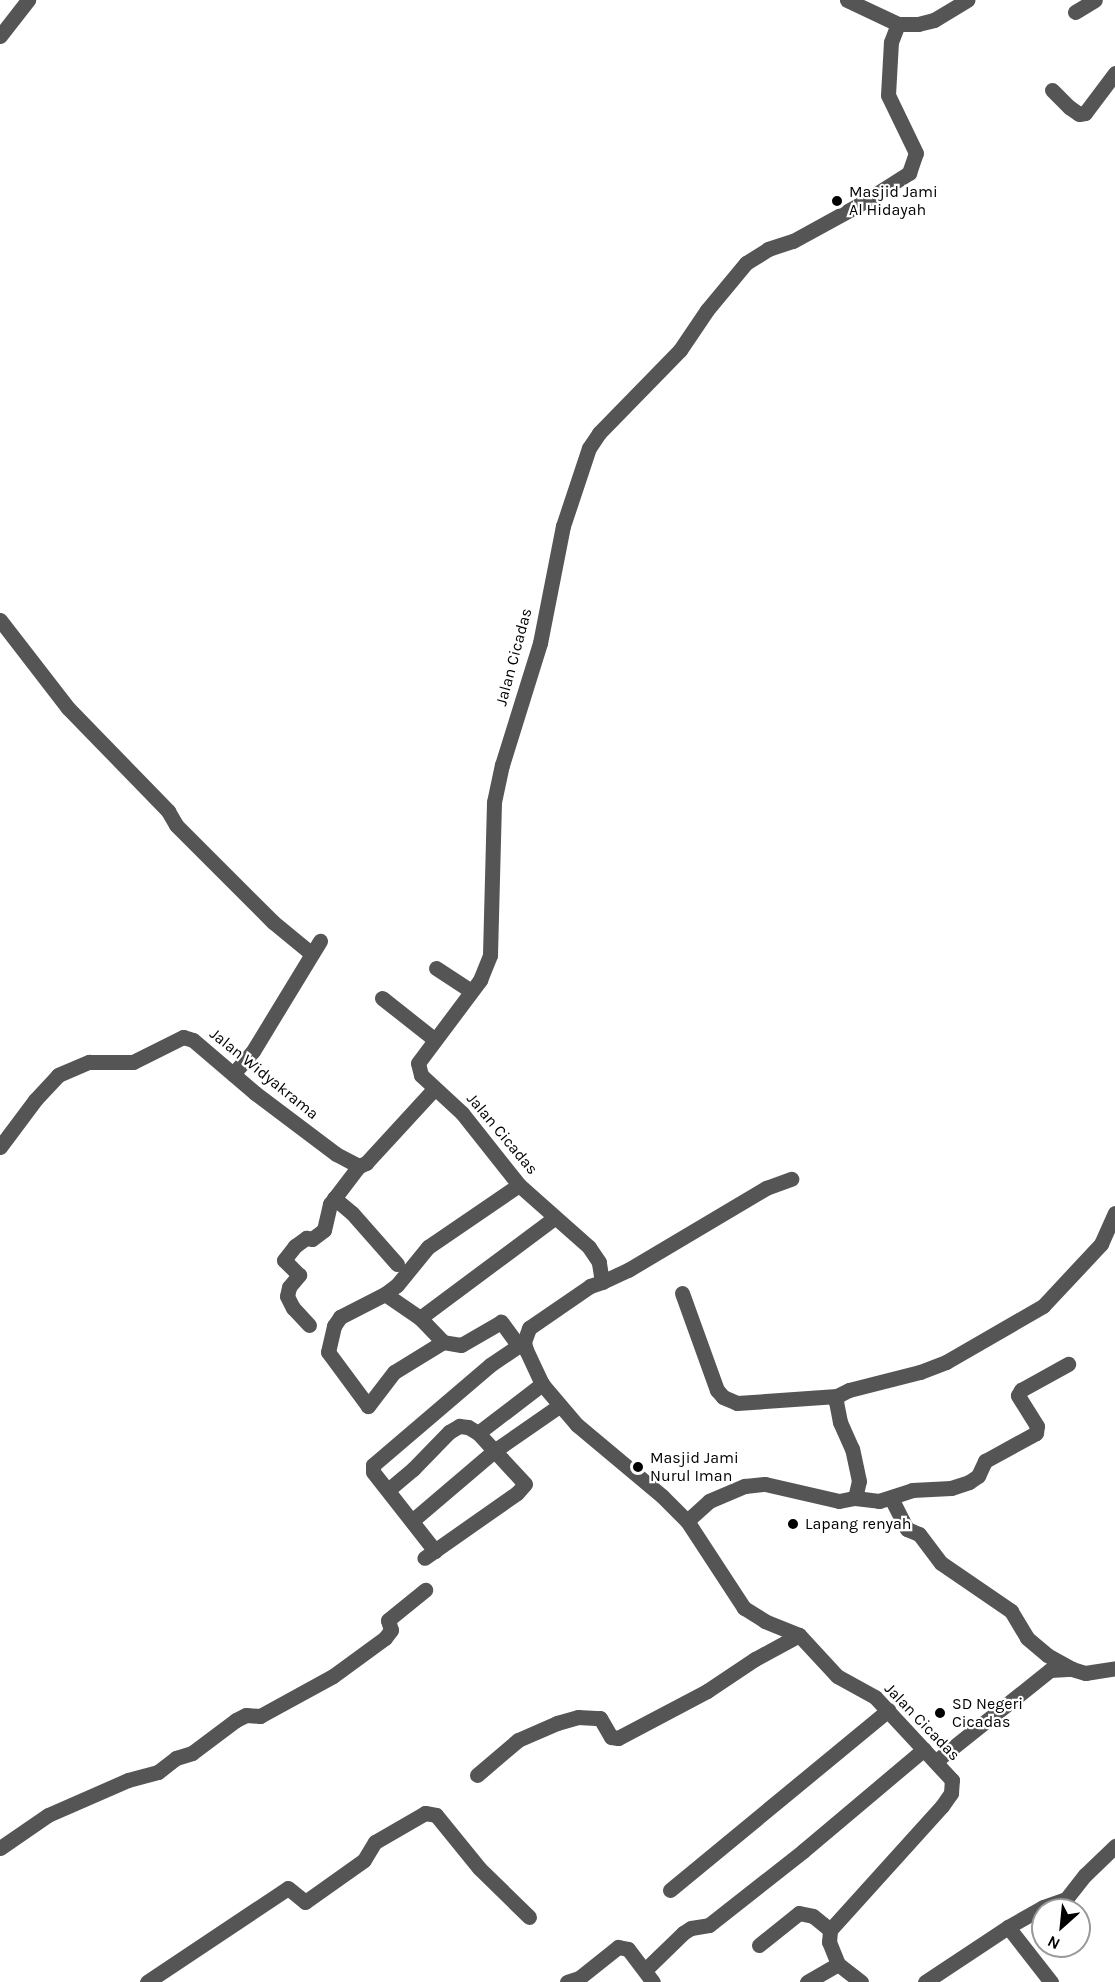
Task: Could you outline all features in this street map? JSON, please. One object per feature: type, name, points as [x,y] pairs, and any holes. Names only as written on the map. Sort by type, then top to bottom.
[{"type":"street","points":[[0,36],[28,0]]},
{"type":"street","points":[[847,0],[898,24],[918,24],[934,20],[967,0]]},
{"type":"street","points":[[1075,12],[1095,0]]},
{"type":"street","name":"Jalan Cicadas","points":[[602,1282],[599,1262],[589,1246],[554,1218],[519,1185],[462,1113],[421,1075],[418,1063],[487,968],[490,955],[494,802],[502,765],[540,643],[563,526],[589,448],[599,433],[680,350],[707,310],[746,263],[768,249],[793,241],[847,212],[909,173],[916,153],[888,95],[891,42],[898,24]]},
{"type":"street","points":[[1052,90],[1074,110],[1085,113],[1115,73]]},
{"type":"street","points":[[0,620],[69,708],[171,815],[176,825],[273,922],[316,948],[253,1051],[232,1074]]},
{"type":"street","points":[[436,968],[471,991]]},
{"type":"street","points":[[382,998],[434,1039]]},
{"type":"street","name":"Jalan Widyakrama","points":[[0,1147],[35,1100],[58,1075],[89,1062],[133,1062],[183,1037],[193,1040],[232,1074],[336,1154],[359,1166]]},
{"type":"street","points":[[309,1325],[293,1308],[287,1296],[289,1287],[299,1275],[284,1260],[295,1246],[306,1238],[312,1239],[324,1230],[325,1220],[334,1198],[359,1166],[366,1163],[434,1089]]},
{"type":"street","points":[[387,1490],[413,1469],[449,1432],[459,1426],[468,1427],[478,1433],[523,1481],[525,1487],[430,1554],[412,1520],[387,1490],[371,1468],[376,1461],[490,1365],[521,1343],[529,1328],[541,1318],[602,1282],[628,1270],[766,1188],[791,1179]]},
{"type":"street","points":[[385,1294],[420,1318],[443,1342],[394,1372],[371,1405],[366,1405],[353,1383],[329,1357],[329,1344],[340,1317],[385,1294],[397,1285],[428,1246],[519,1185]]},
{"type":"street","points":[[334,1198],[352,1213],[397,1264]]},
{"type":"street","points":[[682,1293],[717,1390],[723,1397],[737,1403],[837,1396],[849,1390],[901,1378],[946,1362],[1042,1306],[1077,1273],[1101,1244],[1115,1213]]},
{"type":"street","points":[[420,1318],[554,1218]]},
{"type":"street","name":"Jalan Cicadas","points":[[443,1342],[461,1345],[501,1322],[521,1343],[542,1384],[559,1406],[599,1446],[662,1496],[687,1521],[744,1608],[765,1622],[799,1635],[837,1676],[876,1697],[952,1780],[951,1793],[942,1806],[830,1930]]},
{"type":"street","points":[[687,1521],[709,1501],[745,1486],[765,1484],[839,1501],[855,1498],[879,1501],[912,1490],[951,1488],[969,1482],[978,1476],[985,1461],[1034,1435],[1037,1426],[1018,1395],[1027,1386],[1068,1364]]},
{"type":"street","points":[[478,1433],[542,1384]]},
{"type":"street","points":[[837,1396],[836,1402],[852,1449],[859,1482],[855,1498]]},
{"type":"street","points":[[412,1520],[494,1450],[559,1406]]},
{"type":"street","points":[[891,1498],[907,1529],[920,1534],[940,1563],[1011,1611],[1028,1638],[1047,1654],[1072,1669],[1085,1673],[1115,1668]]},
{"type":"street","points":[[0,1848],[48,1815],[128,1780],[158,1772],[176,1758],[192,1753],[236,1720],[246,1715],[260,1716],[333,1676],[385,1638],[392,1629],[388,1620],[425,1590]]},
{"type":"street","points":[[477,1775],[518,1740],[557,1723],[578,1717],[600,1718],[611,1737],[618,1738],[707,1691],[755,1659],[799,1635]]},
{"type":"street","points":[[936,1761],[1050,1670],[1072,1669]]},
{"type":"street","points":[[670,1890],[888,1710]]},
{"type":"street","points":[[567,1982],[579,1978],[618,1947],[628,1949],[649,1976],[683,1933],[691,1928],[709,1925],[803,1851],[924,1749]]},
{"type":"street","points":[[147,1982],[288,1888],[305,1902],[364,1860],[375,1842],[425,1813],[436,1815],[479,1868],[528,1917]]},
{"type":"street","points":[[925,1982],[1008,1927],[1043,1907],[1066,1899],[1085,1875],[1115,1846]]},
{"type":"street","points":[[759,1945],[799,1913],[813,1916],[830,1930],[829,1942],[838,1964],[861,1982]]},
{"type":"street","points":[[1008,1927],[1051,1982]]},
{"type":"street","points":[[807,1982],[838,1964]]},
{"type":"place","name":"Masjid Jami Al Hidayah","points":[[837,201]]},
{"type":"place","name":"Masjid Jami Nurul Iman","points":[[638,1467]]},
{"type":"place","name":"Lapang renyah","points":[[793,1524]]},
{"type":"place","name":"SD Negeri Cicadas","points":[[940,1713]]}]
